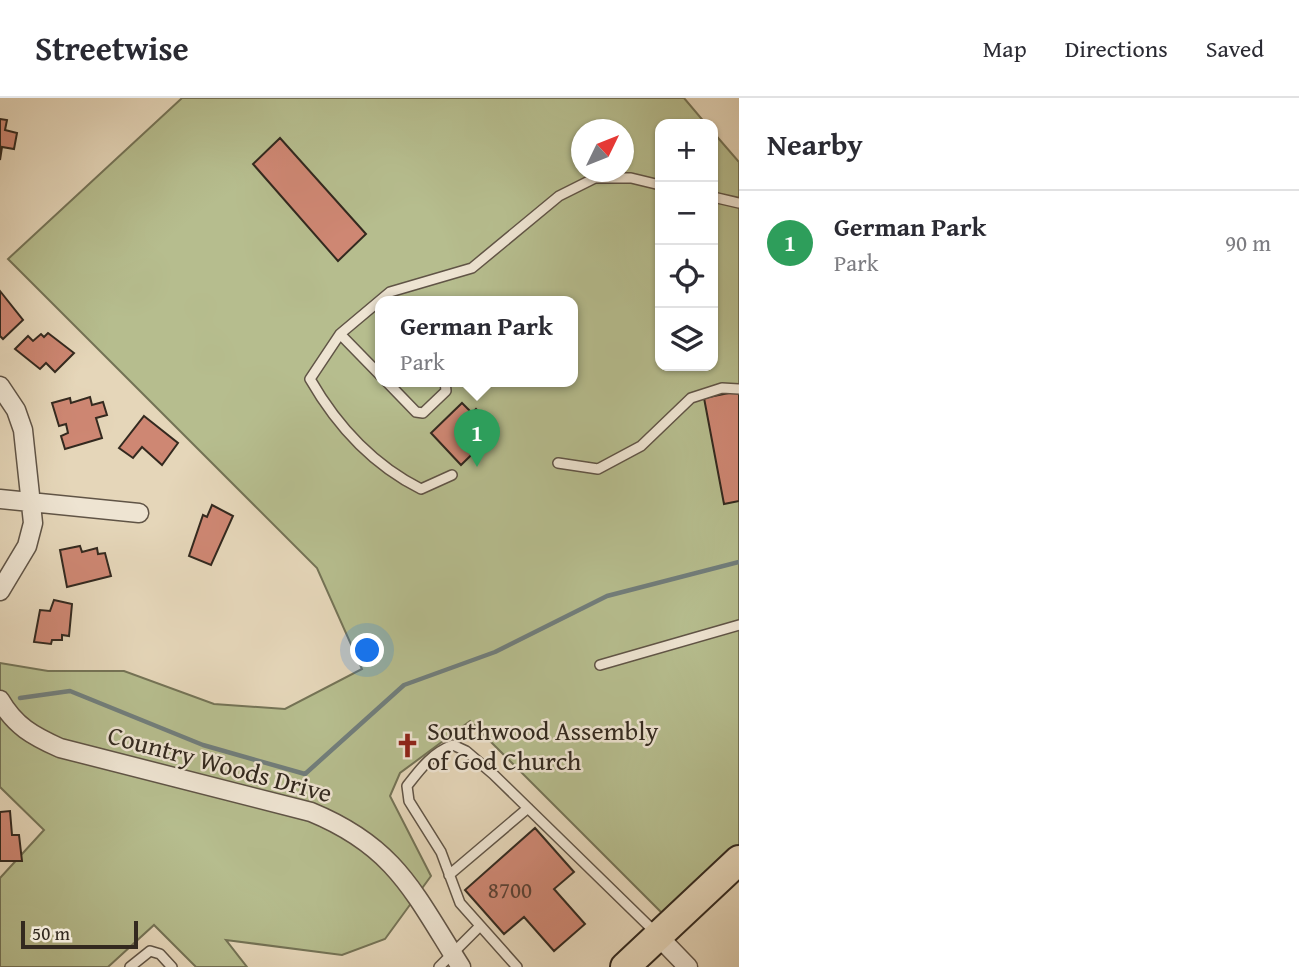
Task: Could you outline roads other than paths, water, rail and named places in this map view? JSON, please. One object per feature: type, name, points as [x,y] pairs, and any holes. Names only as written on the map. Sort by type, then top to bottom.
[{"type":"main road","points":[[625,967],[739,860]]},
{"type":"street","points":[[0,386],[16,410],[23,430],[33,523],[27,546],[0,592]]},
{"type":"street","points":[[0,499],[32,500],[139,513]]},
{"type":"street","name":"Country Woods Drive","points":[[0,700],[11,719],[27,733],[60,748],[311,812],[346,826],[377,848],[398,869],[457,960]]},
{"type":"street","points":[[659,936],[688,967]]},
{"type":"lane","points":[[385,296],[390,292],[471,268],[559,196],[595,178],[631,178],[655,184]]},
{"type":"lane","points":[[718,198],[739,203]]},
{"type":"lane","points":[[374,306],[340,334],[310,379],[330,414],[388,473],[421,489],[452,475]]},
{"type":"lane","points":[[340,334],[375,370]]},
{"type":"lane","points":[[392,387],[416,412],[423,413],[446,391],[446,387]]},
{"type":"lane","points":[[558,463],[598,468],[641,446],[691,398],[722,388],[739,389]]},
{"type":"lane","points":[[600,665],[739,625]]},
{"type":"lane","points":[[517,967],[460,903],[442,852],[409,801],[407,786],[438,751],[453,745],[466,751],[528,808],[659,936]]},
{"type":"lane","points":[[449,875],[528,808]]},
{"type":"lane","points":[[439,967],[457,960],[480,926]]},
{"type":"lane","points":[[130,967],[150,951],[160,954],[172,967]]},
{"type":"waterway","points":[[20,698],[70,691],[203,745],[305,774],[404,685],[495,652],[607,596],[739,562]]},
{"type":"place","name":"German Park","points":[[477,467]]},
{"type":"place","name":"Southwood Assembly of God Church","points":[[407,746]]}]
